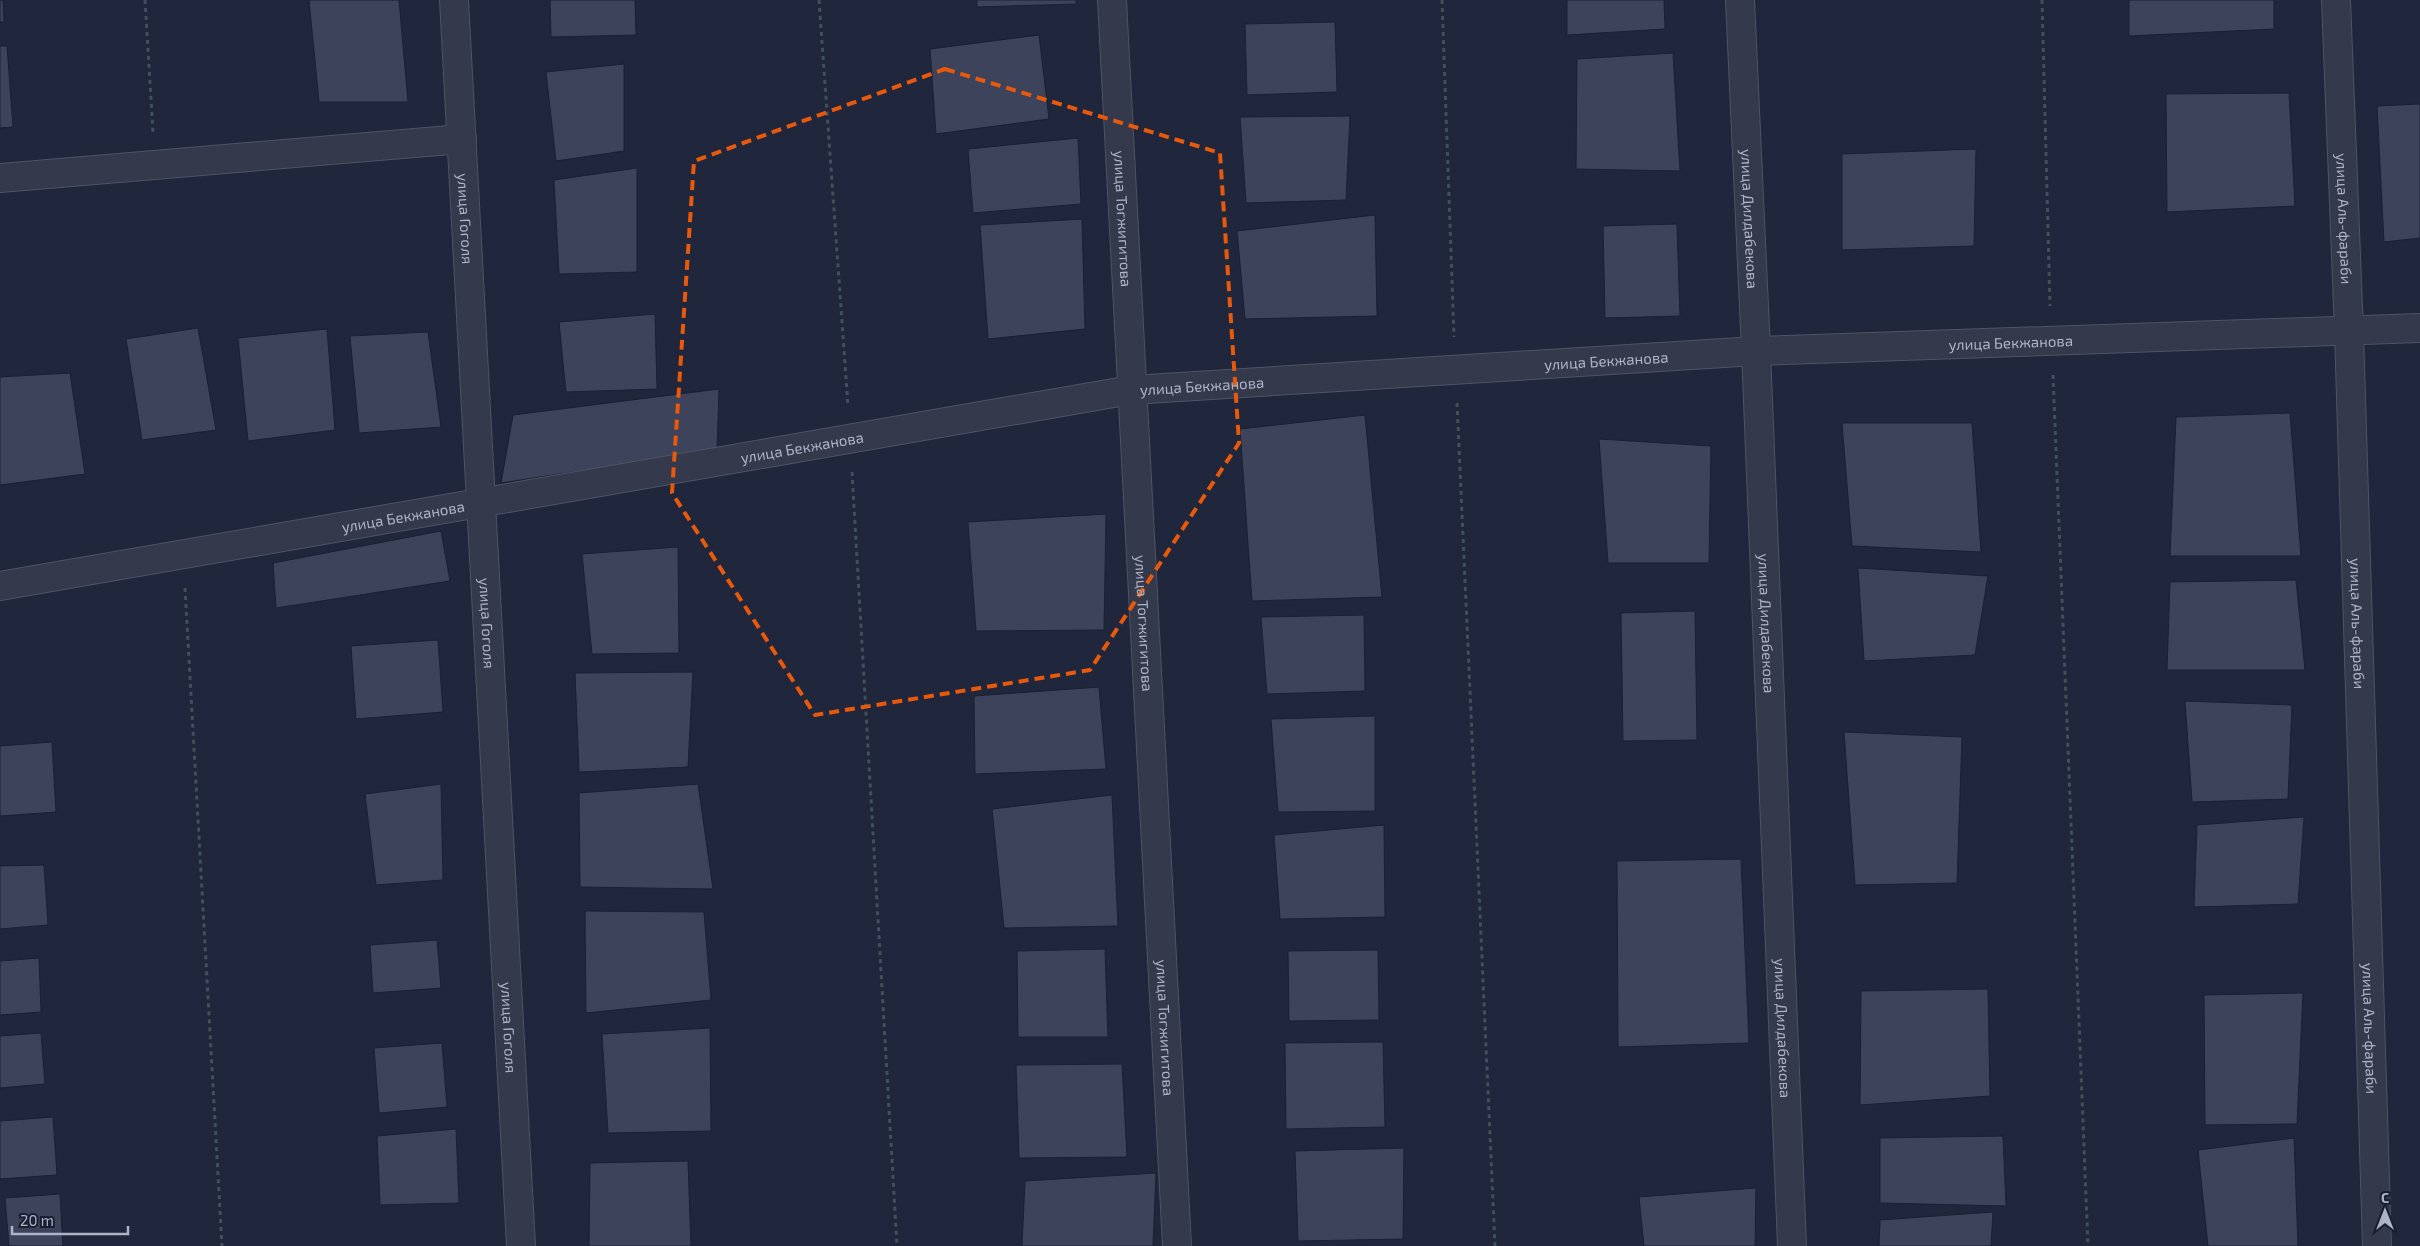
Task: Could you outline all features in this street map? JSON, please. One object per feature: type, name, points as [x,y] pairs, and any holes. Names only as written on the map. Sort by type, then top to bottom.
[{"type":"street","name":"улица Гоголя","points":[[454,0],[521,1246]]},
{"type":"street","name":"улица Тогжигитова","points":[[1112,0],[1177,1246]]},
{"type":"street","name":"улица Дилдабекова","points":[[1740,0],[1792,1246]]},
{"type":"street","name":"улица Аль-фараби","points":[[2336,0],[2349,332],[2377,1246]]},
{"type":"street","points":[[0,178],[462,139]]},
{"type":"street","name":"улица Бекжанова","points":[[0,586],[1131,390],[1756,350],[2051,342],[2420,328]]},
{"type":"path","points":[[145,0],[155,165]]},
{"type":"path","points":[[819,0],[850,439],[897,1246]]},
{"type":"path","points":[[1442,0],[1456,369],[1495,1246]]},
{"type":"path","points":[[2042,0],[2051,342],[2088,1246]]},
{"type":"path","points":[[183,554],[222,1246]]},
{"type":"highlighted area","points":[[945,69],[1220,153],[1239,443],[1090,670],[815,715],[672,493],[694,161]]},
{"type":"building","points":[[0,0],[3,0],[4,22],[0,22]]},
{"type":"building","points":[[309,0],[399,0],[408,102],[319,102]]},
{"type":"building","points":[[550,0],[635,0],[636,35],[551,37]]},
{"type":"building","points":[[977,0],[1076,0],[1076,4],[977,7]]},
{"type":"building","points":[[1567,0],[1664,0],[1665,29],[1567,35]]},
{"type":"building","points":[[2129,0],[2274,0],[2274,29],[2129,36]]},
{"type":"building","points":[[1335,22],[1337,92],[1247,95],[1245,24]]},
{"type":"building","points":[[1039,35],[1049,119],[936,134],[930,49]]},
{"type":"building","points":[[0,46],[7,46],[13,127],[0,128]]},
{"type":"building","points":[[1673,53],[1680,171],[1576,169],[1577,59]]},
{"type":"building","points":[[624,64],[624,151],[556,161],[546,72]]},
{"type":"building","points":[[2289,93],[2295,206],[2167,212],[2166,94]]},
{"type":"building","points":[[2420,104],[2420,238],[2384,242],[2377,106]]},
{"type":"building","points":[[1350,116],[1346,200],[1246,203],[1240,117]]},
{"type":"building","points":[[1078,138],[1081,204],[973,213],[968,149]]},
{"type":"building","points":[[1976,149],[1974,246],[1842,250],[1842,154]]},
{"type":"building","points":[[637,168],[637,272],[559,274],[554,180]]},
{"type":"building","points":[[1375,215],[1377,316],[1245,319],[1237,231]]},
{"type":"building","points":[[1082,219],[1085,329],[988,339],[980,225]]},
{"type":"building","points":[[1677,224],[1680,316],[1605,318],[1603,226]]},
{"type":"building","points":[[655,314],[657,389],[566,392],[559,322]]},
{"type":"building","points":[[198,328],[216,430],[142,440],[126,339]]},
{"type":"building","points":[[327,329],[335,430],[248,441],[238,338]]},
{"type":"building","points":[[428,332],[441,427],[359,433],[350,336]]},
{"type":"building","points":[[70,373],[85,474],[0,485],[0,377]]},
{"type":"building","points":[[719,389],[717,450],[501,483],[513,415]]},
{"type":"building","points":[[2290,413],[2301,556],[2170,556],[2176,417]]},
{"type":"building","points":[[1365,415],[1382,597],[1252,601],[1240,429]]},
{"type":"building","points":[[1842,423],[1972,423],[1981,552],[1852,546]]},
{"type":"building","points":[[1599,439],[1711,446],[1709,563],[1608,563]]},
{"type":"building","points":[[1106,514],[1104,630],[976,631],[968,522]]},
{"type":"building","points":[[441,531],[450,581],[276,608],[273,563]]},
{"type":"building","points":[[678,547],[679,653],[592,654],[582,554]]},
{"type":"building","points":[[1858,568],[1988,576],[1975,655],[1864,661]]},
{"type":"building","points":[[2296,580],[2305,670],[2167,670],[2170,582]]},
{"type":"building","points":[[1695,611],[1697,740],[1623,741],[1621,613]]},
{"type":"building","points":[[1364,615],[1365,691],[1267,694],[1261,617]]},
{"type":"building","points":[[438,640],[443,712],[356,719],[351,646]]},
{"type":"building","points":[[693,672],[688,767],[579,772],[575,673]]},
{"type":"building","points":[[1099,687],[1106,769],[975,774],[974,696]]},
{"type":"building","points":[[2185,701],[2292,705],[2288,799],[2192,802]]},
{"type":"building","points":[[1375,716],[1375,811],[1278,812],[1271,719]]},
{"type":"building","points":[[1844,732],[1962,737],[1957,883],[1855,885]]},
{"type":"building","points":[[52,742],[56,812],[0,816],[0,746]]},
{"type":"building","points":[[441,784],[443,880],[376,885],[365,794]]},
{"type":"building","points":[[698,784],[713,889],[580,887],[579,793]]},
{"type":"building","points":[[1112,795],[1118,926],[1004,928],[992,809]]},
{"type":"building","points":[[2304,817],[2298,904],[2194,907],[2197,825]]},
{"type":"building","points":[[1384,825],[1385,917],[1280,919],[1274,835]]},
{"type":"building","points":[[1741,859],[1749,1043],[1618,1047],[1617,861]]},
{"type":"building","points":[[44,865],[48,925],[0,929],[0,866]]},
{"type":"building","points":[[585,911],[704,912],[711,1000],[586,1013]]},
{"type":"building","points":[[437,940],[441,988],[373,993],[370,945]]},
{"type":"building","points":[[1105,949],[1108,1037],[1018,1037],[1017,951]]},
{"type":"building","points":[[1378,950],[1379,1020],[1289,1021],[1288,951]]},
{"type":"building","points":[[39,958],[41,1012],[0,1015],[0,961]]},
{"type":"building","points":[[1988,989],[1990,1096],[1860,1105],[1861,991]]},
{"type":"building","points":[[2303,993],[2297,1124],[2205,1125],[2204,995]]},
{"type":"building","points":[[710,1028],[711,1131],[608,1133],[602,1034]]},
{"type":"building","points":[[41,1033],[45,1084],[0,1088],[0,1036]]},
{"type":"building","points":[[1383,1042],[1385,1127],[1286,1129],[1285,1043]]},
{"type":"building","points":[[442,1043],[447,1107],[379,1113],[374,1048]]},
{"type":"building","points":[[1122,1064],[1127,1157],[1019,1158],[1016,1065]]},
{"type":"building","points":[[53,1117],[57,1175],[0,1179],[0,1121]]},
{"type":"building","points":[[456,1129],[459,1203],[380,1205],[377,1136]]},
{"type":"building","points":[[2003,1136],[2006,1206],[1880,1203],[1880,1138]]},
{"type":"building","points":[[2294,1138],[2298,1246],[2208,1246],[2198,1150]]},
{"type":"building","points":[[1404,1148],[1403,1239],[1298,1241],[1295,1151]]},
{"type":"building","points":[[688,1161],[691,1246],[589,1246],[590,1163]]},
{"type":"building","points":[[1156,1173],[1153,1246],[1022,1246],[1025,1181]]},
{"type":"building","points":[[1756,1188],[1755,1246],[1644,1246],[1639,1197]]},
{"type":"building","points":[[60,1194],[63,1246],[9,1246],[5,1198]]},
{"type":"building","points":[[1993,1212],[1991,1246],[1879,1246],[1880,1220]]}]
